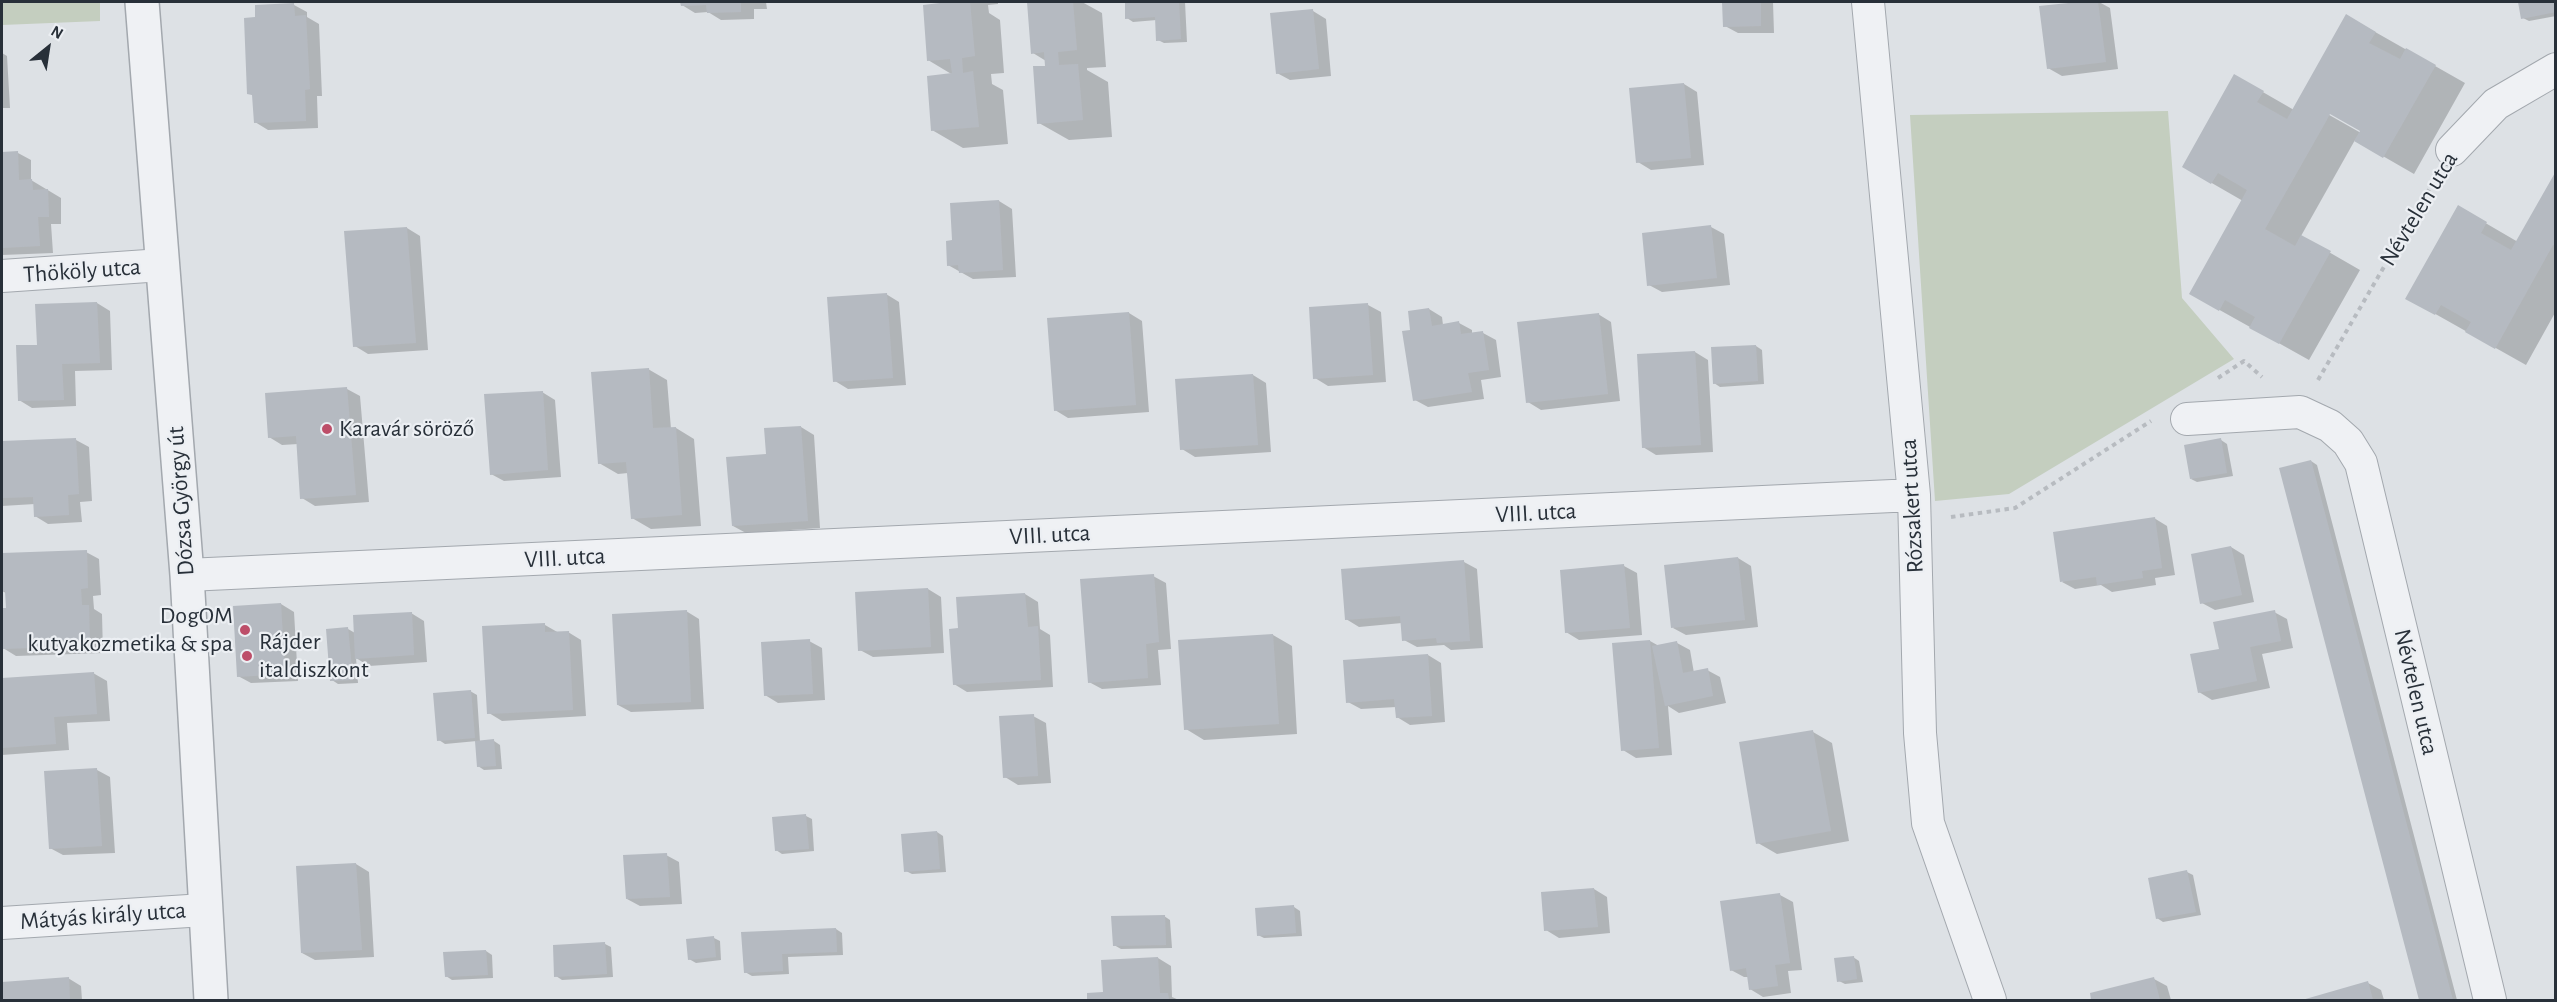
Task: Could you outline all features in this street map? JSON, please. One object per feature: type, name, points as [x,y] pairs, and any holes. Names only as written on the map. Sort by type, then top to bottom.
[{"type":"street","name":"Dózsa György út","points":[[142,2],[187,575],[204,910],[211,1000]]},
{"type":"street","name":"Rózsakert utca","points":[[1868,2],[1914,509],[1920,733],[1928,823],[1990,1000]]},
{"type":"street","name":"Névtelen utca","points":[[2452,150],[2496,104],[2556,69]]},
{"type":"street","name":"Thököly utca","points":[[2,276],[162,265]]},
{"type":"street","name":"Névtelen utca","points":[[2187,419],[2300,412],[2330,426],[2348,442],[2361,463],[2490,1000]]},
{"type":"street","name":"VIII. utca","points":[[187,575],[1914,509]]},
{"type":"street","name":"Mátyás király utca","points":[[2,922],[204,910]]},
{"type":"path","name":"Névtelen utca","points":[[2300,412],[2452,150]]},
{"type":"path","points":[[2215,380],[2244,361],[2300,412]]},
{"type":"path","points":[[1914,509],[2015,508],[2155,418]]},
{"type":"green space","points":[[2,2],[100,2],[100,21],[2,25]]},
{"type":"green space","points":[[2168,111],[2182,298],[2234,359],[2009,494],[1935,501],[1910,115]]},
{"type":"building","points":[[680,2],[741,2],[741,12],[707,13],[706,5],[681,6]]},
{"type":"building","points":[[970,2],[975,56],[962,58],[963,73],[973,71],[979,127],[931,131],[927,76],[952,73],[950,59],[927,61],[923,5]]},
{"type":"building","points":[[1027,2],[1073,2],[1077,50],[1058,52],[1059,65],[1078,64],[1083,120],[1037,124],[1033,66],[1045,66],[1044,52],[1031,54]]},
{"type":"building","points":[[1125,2],[1179,2],[1181,39],[1156,41],[1155,17],[1125,19]]},
{"type":"building","points":[[1722,2],[1761,2],[1761,26],[1723,27]]},
{"type":"building","points":[[2098,2],[2106,62],[2047,69],[2039,6]]},
{"type":"building","points":[[2518,2],[2556,2],[2556,12],[2521,19]]},
{"type":"building","points":[[294,3],[295,16],[306,15],[310,89],[305,90],[306,121],[254,123],[252,95],[247,94],[244,18],[255,17],[255,5]]},
{"type":"building","points":[[1313,9],[1319,69],[1276,74],[1270,13]]},
{"type":"building","points":[[2346,14],[2376,32],[2369,43],[2400,59],[2406,48],[2436,65],[2383,158],[2354,141],[2360,131],[2330,114],[2265,229],[2295,246],[2301,235],[2331,251],[2279,344],[2249,328],[2255,317],[2225,300],[2219,311],[2189,294],[2247,190],[2218,173],[2211,184],[2182,167],[2234,74],[2264,91],[2257,102],[2287,119]]},
{"type":"building","points":[[1684,83],[1691,158],[1636,163],[1629,88]]},
{"type":"building","points":[[18,151],[19,180],[32,179],[33,190],[48,189],[49,217],[38,217],[40,246],[2,248],[2,152]]},
{"type":"building","points":[[2556,171],[2556,246],[2553,245],[2495,349],[2465,332],[2471,322],[2441,305],[2435,315],[2405,299],[2458,205],[2487,222],[2481,233],[2511,250]]},
{"type":"building","points":[[999,200],[1003,270],[959,273],[958,265],[947,266],[946,241],[952,240],[950,203]]},
{"type":"building","points":[[1711,225],[1717,278],[1647,286],[1642,233]]},
{"type":"building","points":[[407,227],[416,343],[353,347],[344,231]]},
{"type":"building","points":[[887,293],[893,378],[833,382],[827,297]]},
{"type":"building","points":[[97,302],[100,363],[62,364],[64,400],[18,401],[16,345],[37,345],[35,304]]},
{"type":"building","points":[[1368,303],[1373,375],[1313,379],[1309,307]]},
{"type":"building","points":[[1429,308],[1432,326],[1459,321],[1461,334],[1483,331],[1489,370],[1468,373],[1472,392],[1413,401],[1402,331],[1410,330],[1408,311]]},
{"type":"building","points":[[1129,312],[1136,405],[1054,411],[1047,318]]},
{"type":"building","points":[[1599,313],[1608,394],[1526,403],[1517,322]]},
{"type":"building","points":[[1756,345],[1758,381],[1713,384],[1711,347]]},
{"type":"building","points":[[1695,351],[1701,445],[1642,448],[1637,354]]},
{"type":"building","points":[[649,368],[653,428],[676,427],[682,515],[631,519],[626,462],[598,464],[591,372]]},
{"type":"building","points":[[1253,374],[1258,445],[1180,450],[1175,379]]},
{"type":"building","points":[[347,387],[356,495],[300,499],[296,436],[268,438],[265,393]]},
{"type":"building","points":[[543,391],[548,470],[490,475],[484,394]]},
{"type":"building","points":[[801,426],[808,521],[732,526],[726,457],[766,454],[764,428]]},
{"type":"building","points":[[76,438],[79,494],[68,495],[69,515],[34,517],[33,497],[2,498],[2,441]]},
{"type":"building","points":[[2221,438],[2227,473],[2190,479],[2184,445]]},
{"type":"building","points":[[2311,460],[2453,1000],[2419,1000],[2279,468]]},
{"type":"building","points":[[2155,517],[2162,568],[2142,571],[2143,578],[2097,585],[2096,577],[2060,582],[2053,532]]},
{"type":"building","points":[[2231,546],[2242,595],[2200,604],[2191,554]]},
{"type":"building","points":[[87,550],[88,588],[81,589],[82,605],[89,605],[90,646],[2,649],[2,608],[6,608],[5,591],[2,591],[2,553]]},
{"type":"building","points":[[1738,557],[1745,620],[1671,628],[1664,565]]},
{"type":"building","points":[[1464,560],[1470,641],[1437,643],[1436,638],[1402,641],[1400,616],[1345,620],[1341,569]]},
{"type":"building","points":[[1624,564],[1630,628],[1565,633],[1560,570]]},
{"type":"building","points":[[1154,574],[1159,642],[1146,644],[1148,678],[1088,683],[1080,579]]},
{"type":"building","points":[[928,588],[931,647],[858,651],[855,592]]},
{"type":"building","points":[[1025,593],[1028,627],[1038,626],[1041,680],[953,685],[949,629],[958,628],[956,597]]},
{"type":"building","points":[[281,603],[285,674],[237,677],[233,606]]},
{"type":"building","points":[[687,610],[691,702],[617,705],[612,614]]},
{"type":"building","points":[[2275,610],[2281,641],[2250,647],[2257,681],[2198,693],[2190,654],[2219,649],[2213,622]]},
{"type":"building","points":[[412,612],[414,655],[355,659],[353,615]]},
{"type":"building","points":[[545,623],[545,632],[569,631],[573,710],[487,714],[482,626]]},
{"type":"building","points":[[348,627],[353,680],[330,681],[326,629]]},
{"type":"building","points":[[1273,634],[1279,724],[1184,730],[1178,640]]},
{"type":"building","points":[[810,639],[813,694],[764,696],[761,642]]},
{"type":"building","points":[[1650,640],[1659,748],[1621,751],[1612,643]]},
{"type":"building","points":[[1677,641],[1683,673],[1708,668],[1713,696],[1665,706],[1652,646]]},
{"type":"building","points":[[1428,654],[1432,716],[1396,718],[1394,699],[1346,703],[1343,660]]},
{"type":"building","points":[[94,672],[97,714],[54,717],[56,744],[2,748],[2,678]]},
{"type":"building","points":[[471,690],[475,738],[437,741],[433,693]]},
{"type":"building","points":[[1034,714],[1038,776],[1003,778],[999,716]]},
{"type":"building","points":[[1813,730],[1831,831],[1756,844],[1739,742]]},
{"type":"building","points":[[494,739],[496,766],[477,767],[475,741]]},
{"type":"building","points":[[97,768],[102,846],[49,849],[44,771]]},
{"type":"building","points":[[806,814],[809,849],[775,851],[772,817]]},
{"type":"building","points":[[937,831],[940,869],[904,872],[901,834]]},
{"type":"building","points":[[667,853],[670,897],[626,899],[623,855]]},
{"type":"building","points":[[356,863],[362,950],[301,953],[296,866]]},
{"type":"building","points":[[2187,870],[2196,912],[2156,919],[2148,878]]},
{"type":"building","points":[[1594,888],[1598,927],[1544,931],[1541,892]]},
{"type":"building","points":[[1780,893],[1790,963],[1775,965],[1778,986],[1749,990],[1746,968],[1730,971],[1720,901]]},
{"type":"building","points":[[1294,905],[1296,933],[1257,936],[1255,908]]},
{"type":"building","points":[[1165,915],[1166,945],[1113,946],[1111,916]]},
{"type":"building","points":[[836,928],[837,952],[782,954],[783,971],[744,973],[741,932]]},
{"type":"building","points":[[714,936],[716,957],[688,960],[686,939]]},
{"type":"building","points":[[605,942],[607,974],[554,977],[553,945]]},
{"type":"building","points":[[486,950],[488,975],[445,977],[443,952]]},
{"type":"building","points":[[1854,956],[1857,979],[1837,982],[1834,958]]},
{"type":"building","points":[[1158,957],[1160,993],[1168,993],[1169,1000],[1087,1000],[1087,993],[1103,992],[1101,960]]},
{"type":"building","points":[[69,977],[70,1000],[2,1000],[2,982]]},
{"type":"building","points":[[2154,977],[2160,1000],[2091,1000],[2090,993]]},
{"type":"building","points":[[2368,981],[2373,1000],[2302,1000]]},
{"type":"place","name":"Karavár söröző","points":[[327,429]]},
{"type":"place","name":"DogOM kutyakozmetika & spa","points":[[245,630]]},
{"type":"place","name":"Rájder italdiszkont","points":[[247,656]]}]
